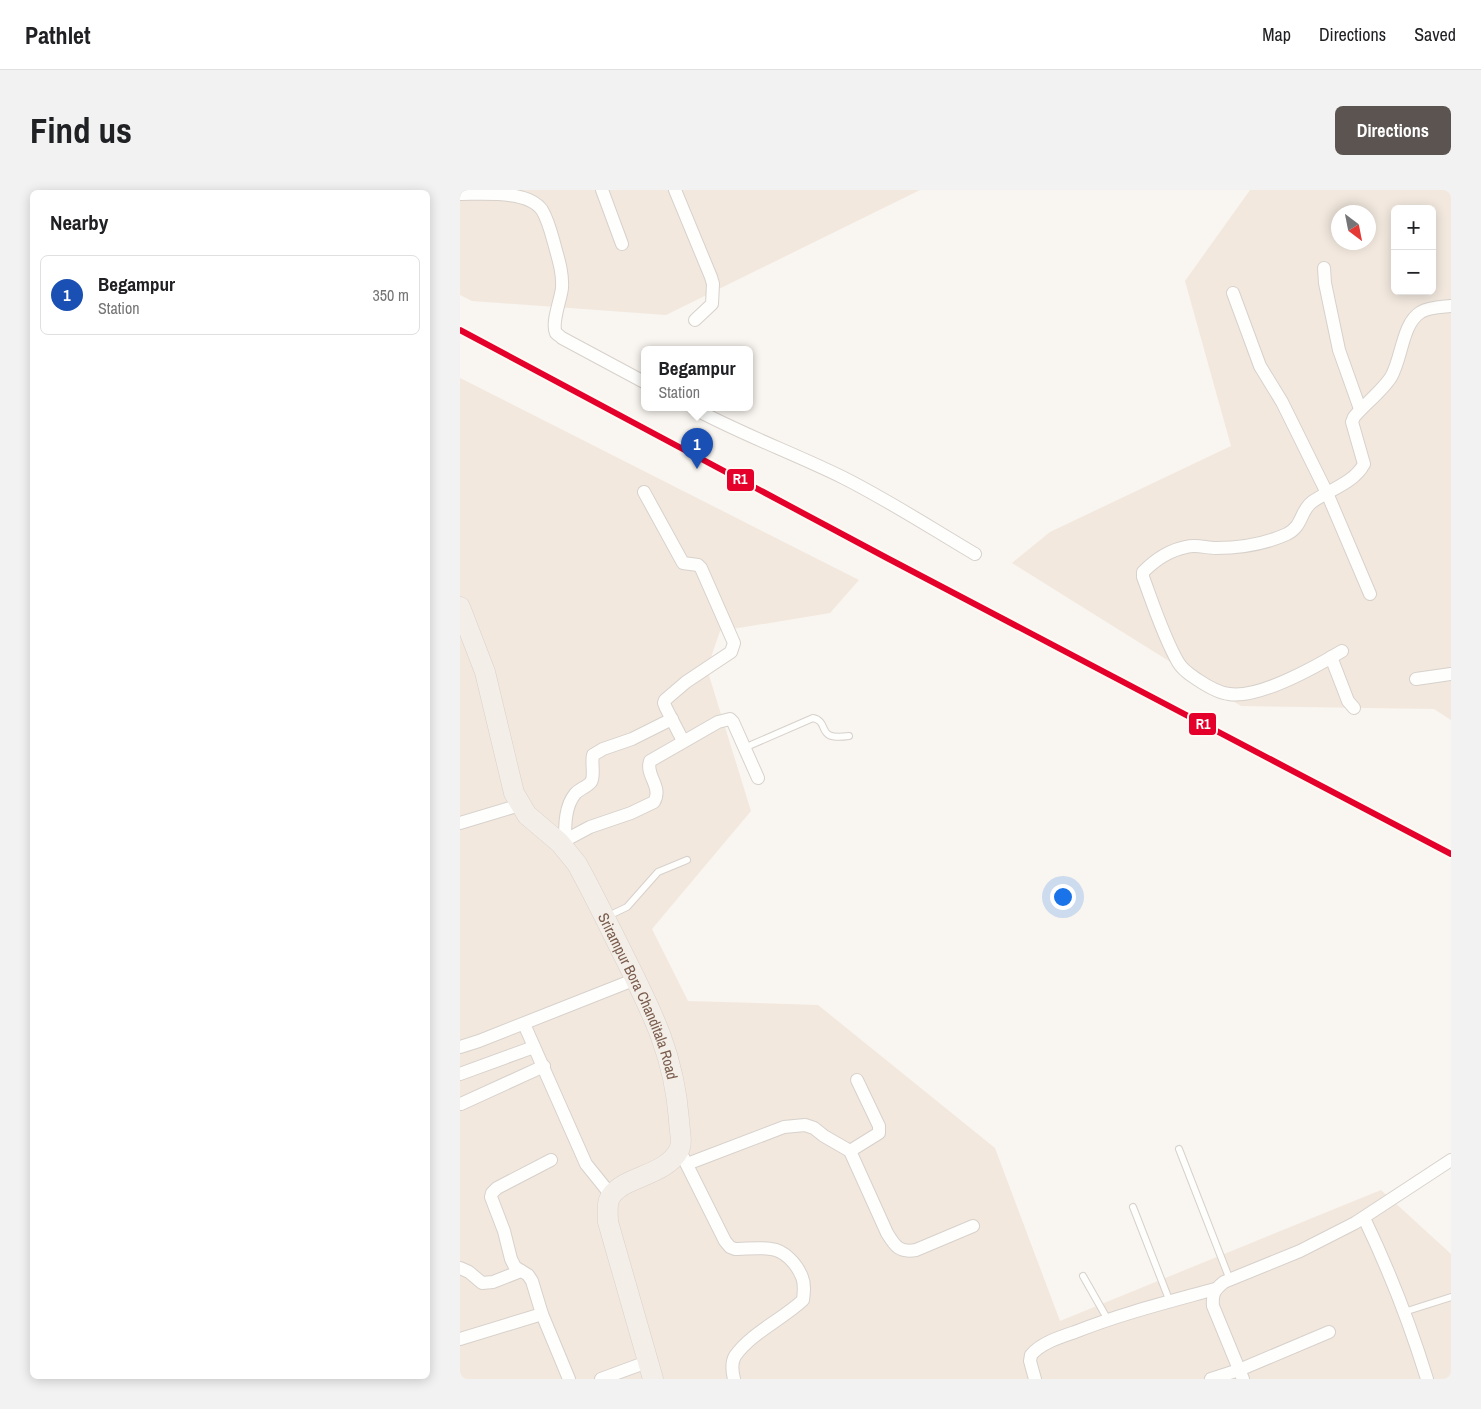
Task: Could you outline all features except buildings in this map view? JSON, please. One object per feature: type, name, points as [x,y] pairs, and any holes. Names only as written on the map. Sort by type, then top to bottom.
[{"type":"main road","name":"Srirampur Bora Chanditala Road","points":[[460,607],[485,672],[512,783],[520,805],[527,815],[541,828],[562,841],[577,864],[657,1023],[670,1059],[677,1099],[683,1157]]},
{"type":"main road","points":[[650,1370],[608,1222],[607,1207],[611,1195],[625,1184],[661,1169],[683,1157]]},
{"type":"street","points":[[602,190],[622,244]]},
{"type":"street","points":[[675,190],[707,262],[713,284],[712,304],[695,320]]},
{"type":"street","points":[[460,194],[496,193],[521,195],[530,198],[538,205],[551,232],[562,269],[562,288],[555,324],[556,333],[641,380]]},
{"type":"street","points":[[1324,268],[1325,283],[1339,350],[1360,410]]},
{"type":"street","points":[[1232,293],[1260,366],[1282,402],[1327,493],[1370,594]]},
{"type":"street","points":[[1354,708],[1348,701],[1337,654],[1298,674],[1258,691],[1240,695],[1228,694],[1205,684],[1185,671],[1178,663],[1156,612],[1143,577],[1143,572],[1171,552],[1185,547],[1216,548],[1249,545],[1269,541],[1297,527],[1310,504],[1353,478],[1364,464],[1352,422],[1360,410],[1389,380],[1396,368],[1404,336],[1414,318],[1421,312],[1451,306]]},
{"type":"street","points":[[698,411],[845,479],[975,554]]},
{"type":"street","points":[[644,492],[683,563],[698,564],[701,568],[734,643],[732,652],[686,682],[665,700],[664,703],[683,741]]},
{"type":"street","points":[[1416,679],[1451,674]]},
{"type":"street","points":[[562,841],[590,827],[631,813],[654,802],[657,791],[648,766],[650,761],[683,741],[727,719],[730,719],[732,722],[758,778]]},
{"type":"street","points":[[562,841],[570,804],[577,792],[590,783],[592,779],[594,755],[672,720]]},
{"type":"street","points":[[460,823],[520,805]]},
{"type":"street","points":[[460,1047],[524,1024],[636,979]]},
{"type":"street","points":[[524,1024],[586,1164],[611,1195]]},
{"type":"street","points":[[460,1074],[534,1046]]},
{"type":"street","points":[[461,1104],[544,1066]]},
{"type":"street","points":[[850,1151],[879,1133],[879,1126],[857,1080]]},
{"type":"street","points":[[734,1379],[732,1372],[736,1356],[749,1341],[802,1300],[804,1289],[802,1277],[794,1263],[783,1253],[772,1248],[735,1249],[730,1247],[725,1241],[683,1157],[784,1127],[805,1125],[814,1128],[850,1151],[887,1233],[894,1244],[900,1249],[906,1252],[916,1250],[973,1226]]},
{"type":"street","points":[[551,1160],[502,1185],[492,1193],[492,1198],[512,1259],[516,1267],[528,1275],[532,1281],[542,1314],[569,1379]]},
{"type":"street","points":[[1035,1379],[1030,1361],[1031,1355],[1035,1350],[1067,1335],[1108,1320],[1215,1289],[1230,1280],[1300,1251],[1364,1218],[1451,1160]]},
{"type":"street","points":[[1364,1218],[1380,1251],[1404,1312],[1425,1378]]},
{"type":"street","points":[[460,1268],[469,1272],[482,1283],[488,1283],[521,1270]]},
{"type":"street","points":[[1215,1289],[1212,1296],[1213,1306],[1241,1374]]},
{"type":"street","points":[[460,1340],[542,1314]]},
{"type":"street","points":[[1211,1379],[1241,1374],[1329,1332]]},
{"type":"street","points":[[601,1379],[650,1370]]},
{"type":"lane","points":[[744,748],[813,718],[820,721],[826,733],[830,736],[835,738],[849,736]]},
{"type":"lane","points":[[605,918],[627,906],[658,872],[687,860]]},
{"type":"lane","points":[[1179,1149],[1230,1280]]},
{"type":"lane","points":[[1133,1207],[1170,1302]]},
{"type":"lane","points":[[1083,1276],[1108,1320]]},
{"type":"lane","points":[[1404,1312],[1451,1297]]},
{"type":"shaded area","points":[[460,190],[920,190],[666,315],[472,301],[460,295]]},
{"type":"shaded area","points":[[1250,190],[1451,190],[1451,720],[1434,709],[1241,706],[1012,563],[1050,532],[1231,446],[1185,281]]},
{"type":"shaded area","points":[[460,378],[859,580],[830,613],[720,631],[707,669],[751,811],[652,929],[688,1001],[818,1005],[995,1148],[1060,1321],[1381,1190],[1451,1254],[1451,1379],[460,1379]]},
{"type":"transit line","name":"R1","points":[[460,330],[887,558],[1451,854]]},
{"type":"place","name":"Begampur","points":[[697,469]]}]
